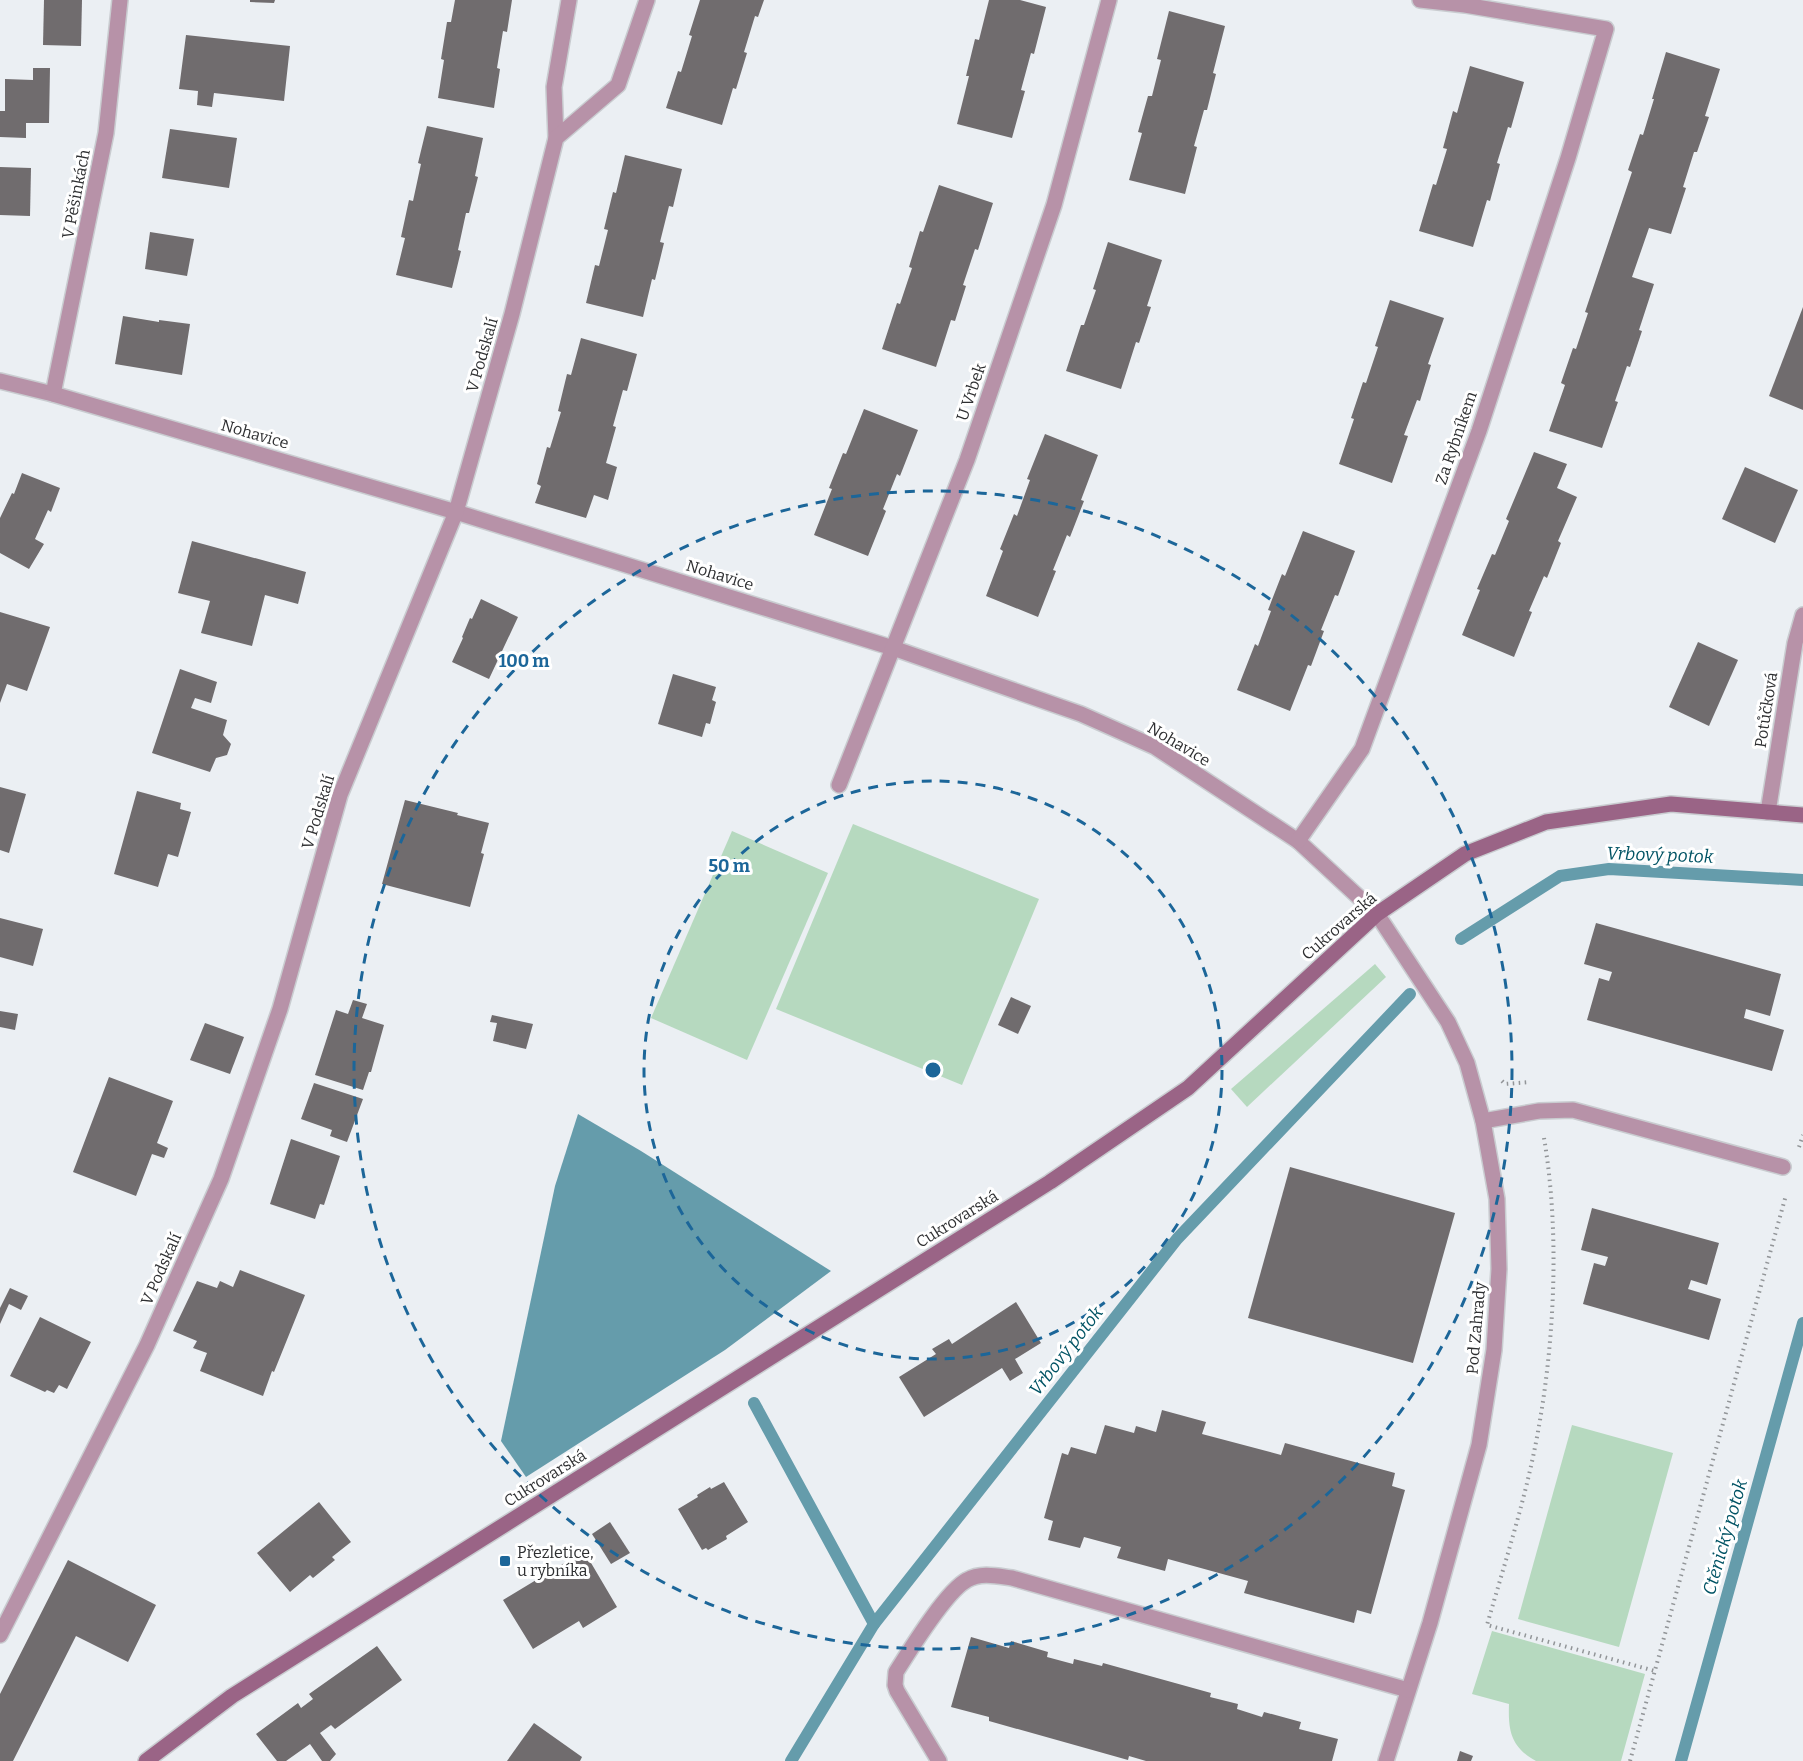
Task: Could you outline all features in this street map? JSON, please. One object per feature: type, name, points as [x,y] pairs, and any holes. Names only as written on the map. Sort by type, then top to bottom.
[{"type":"street","name":"V Pěšinkách","points":[[53,394],[106,133],[120,0]]},
{"type":"street","name":"V Podskalí","points":[[0,1635],[147,1345],[221,1179],[280,1009],[340,795],[456,512],[512,314],[556,138],[554,87],[569,0]]},
{"type":"street","points":[[556,138],[618,85],[647,0]]},
{"type":"street","name":"U Vrbek","points":[[839,785],[967,460],[1054,205],[1109,0]]},
{"type":"street","name":"Za Rybníkem","points":[[1298,841],[1362,748],[1479,431],[1568,158],[1606,29],[1465,5],[1420,0]]},
{"type":"street","name":"Nohavice","points":[[0,381],[53,394],[456,512],[893,648],[1081,714],[1155,747],[1298,841],[1377,914]]},
{"type":"street","name":"Potůčková","points":[[1768,812],[1795,643],[1803,615]]},
{"type":"street","name":"Cukrovarská","points":[[146,1761],[232,1696],[1050,1182],[1178,1095],[1377,914],[1465,854],[1545,822],[1671,804],[1803,815]]},
{"type":"street","name":"Pod Zahrady","points":[[1377,914],[1448,1022],[1467,1063],[1483,1120],[1497,1199],[1499,1269],[1494,1350],[1479,1445],[1430,1623],[1386,1761]]},
{"type":"street","points":[[1483,1120],[1539,1111],[1573,1110],[1784,1167]]},
{"type":"street","points":[[939,1761],[897,1691],[895,1685],[897,1672],[950,1594],[967,1580],[985,1575],[1012,1578],[1408,1690]]},
{"type":"path","points":[[1630,1761],[1787,1192]]},
{"type":"path","points":[[1487,1624],[1655,1671]]},
{"type":"green space","points":[[853,824],[1039,899],[962,1085],[776,1009]]},
{"type":"green space","points":[[732,831],[828,873],[747,1060],[651,1018]]},
{"type":"green space","points":[[1375,964],[1386,977],[1247,1107],[1231,1089]]},
{"type":"green space","points":[[1572,1425],[1673,1453],[1619,1647],[1518,1619]]},
{"type":"green space","points":[[1492,1631],[1645,1674],[1621,1761],[1536,1761],[1521,1750],[1511,1730],[1509,1704],[1472,1694]]},
{"type":"water","points":[[578,1114],[831,1271],[725,1350],[526,1477],[501,1441],[555,1186]]},
{"type":"building","points":[[44,0],[82,0],[81,46],[43,45]]},
{"type":"building","points":[[250,0],[275,0],[274,3],[250,2]]},
{"type":"building","points":[[455,0],[512,0],[507,32],[503,31],[494,108],[438,98],[447,22],[451,22]]},
{"type":"building","points":[[700,0],[764,0],[758,17],[755,16],[744,52],[747,53],[722,125],[666,108],[678,71],[681,72]]},
{"type":"building","points":[[989,0],[1020,0],[1046,7],[1034,54],[1031,53],[1021,90],[1025,91],[1012,138],[957,124],[975,39],[979,40]]},
{"type":"building","points":[[1169,11],[1225,26],[1213,73],[1216,74],[1207,110],[1204,110],[1194,146],[1197,147],[1185,194],[1129,180],[1142,133],[1138,132],[1148,96],[1152,96],[1161,60],[1157,59]]},
{"type":"building","points":[[186,35],[290,46],[284,101],[214,93],[212,107],[197,105],[198,91],[179,89]]},
{"type":"building","points":[[1666,52],[1720,69],[1705,116],[1709,117],[1697,152],[1694,152],[1683,187],[1686,188],[1671,234],[1649,228],[1632,277],[1654,284],[1639,330],[1642,331],[1615,401],[1618,402],[1602,448],[1549,431],[1565,385],[1561,383],[1573,348],[1576,349],[1588,313],[1585,312],[1632,172],[1628,170],[1640,134],[1643,135]]},
{"type":"building","points":[[1470,66],[1524,82],[1511,128],[1508,127],[1497,163],[1500,164],[1490,201],[1487,200],[1473,247],[1419,231],[1433,184],[1436,185],[1447,149],[1443,148],[1453,111],[1457,113]]},
{"type":"building","points":[[33,68],[50,68],[49,123],[26,123],[26,138],[0,137],[0,111],[5,111],[5,79],[33,80]]},
{"type":"building","points":[[427,126],[483,138],[475,176],[478,177],[469,213],[466,213],[458,250],[461,251],[452,288],[396,275],[405,238],[401,237],[409,200],[413,201],[421,164],[418,163]]},
{"type":"building","points":[[170,129],[237,138],[229,188],[162,178]]},
{"type":"building","points":[[625,155],[682,169],[673,207],[669,206],[660,242],[664,243],[643,317],[586,303],[595,265],[599,266],[608,230],[604,229]]},
{"type":"building","points":[[0,167],[31,168],[30,216],[0,215]]},
{"type":"building","points":[[939,185],[993,203],[978,250],[975,249],[963,285],[966,286],[955,321],[951,320],[936,367],[882,349],[897,303],[900,304],[912,268],[909,267],[920,231],[923,232]]},
{"type":"building","points":[[150,232],[194,239],[187,276],[145,269]]},
{"type":"building","points":[[1108,242],[1162,260],[1147,306],[1151,307],[1139,343],[1136,342],[1121,389],[1066,371],[1081,325],[1084,325],[1096,290],[1093,289]]},
{"type":"building","points":[[1390,300],[1444,318],[1428,364],[1431,365],[1420,401],[1417,400],[1404,435],[1408,436],[1392,483],[1339,464],[1363,382],[1366,383],[1378,347],[1375,346]]},
{"type":"building","points":[[1803,307],[1803,410],[1769,396]]},
{"type":"building","points":[[123,316],[190,324],[182,375],[115,364]]},
{"type":"building","points":[[581,338],[637,354],[627,391],[623,390],[613,426],[616,427],[606,463],[617,467],[608,500],[594,495],[586,518],[535,503],[541,486],[537,484],[547,447],[550,448],[561,412],[558,411],[567,374],[571,375]]},
{"type":"building","points":[[864,409],[918,430],[900,476],[897,474],[883,509],[886,511],[868,556],[814,535],[832,489],[829,488]]},
{"type":"building","points":[[1045,434],[1098,455],[1081,500],[1084,501],[1070,537],[1067,535],[1053,570],[1056,571],[1038,617],[986,596],[1003,551],[1000,549],[1014,514],[1017,516],[1030,480],[1027,479]]},
{"type":"building","points":[[1534,452],[1567,464],[1557,488],[1577,497],[1558,541],[1561,543],[1547,578],[1544,576],[1529,611],[1532,612],[1514,657],[1462,635],[1480,590],[1477,589],[1492,554],[1495,555],[1509,521],[1506,519]]},
{"type":"building","points":[[1745,467],[1798,490],[1775,543],[1722,519]]},
{"type":"building","points":[[22,473],[60,488],[51,512],[48,510],[35,539],[44,544],[29,569],[0,553],[0,518],[12,493],[14,494]]},
{"type":"building","points":[[1303,531],[1355,551],[1338,596],[1335,595],[1321,630],[1324,631],[1311,666],[1308,665],[1290,711],[1237,690],[1255,644],[1258,646],[1271,611],[1268,610],[1282,574],[1285,576]]},
{"type":"building","points":[[192,541],[306,572],[298,604],[265,595],[252,646],[201,633],[210,601],[178,593]]},
{"type":"building","points":[[481,599],[518,617],[489,679],[452,662],[470,618],[472,619]]},
{"type":"building","points":[[0,612],[50,627],[27,691],[7,684],[0,703]]},
{"type":"building","points":[[1698,642],[1738,660],[1709,726],[1669,707]]},
{"type":"building","points":[[180,669],[217,682],[211,703],[195,698],[191,708],[227,720],[223,735],[231,744],[227,755],[216,758],[210,772],[152,753]]},
{"type":"building","points":[[673,674],[716,687],[712,700],[716,702],[710,724],[706,723],[702,737],[658,724]]},
{"type":"building","points":[[0,787],[26,794],[9,853],[0,850]]},
{"type":"building","points":[[137,791],[181,803],[180,809],[191,812],[178,857],[168,854],[158,887],[114,874]]},
{"type":"building","points":[[405,800],[489,823],[481,853],[484,854],[470,907],[382,884]]},
{"type":"building","points":[[0,918],[43,929],[33,966],[0,957]]},
{"type":"building","points":[[1596,923],[1781,974],[1770,1016],[1746,1009],[1744,1018],[1784,1030],[1772,1071],[1587,1020],[1599,978],[1609,981],[1612,972],[1584,964]]},
{"type":"building","points":[[1011,997],[1031,1006],[1018,1034],[998,1025]]},
{"type":"building","points":[[353,1000],[367,1004],[362,1018],[384,1025],[371,1072],[369,1072],[363,1090],[315,1075],[336,1010],[348,1014]]},
{"type":"building","points":[[0,1011],[18,1014],[15,1030],[0,1027]]},
{"type":"building","points":[[492,1015],[533,1024],[526,1049],[493,1041],[497,1023],[490,1022]]},
{"type":"building","points":[[205,1023],[244,1037],[230,1074],[190,1060]]},
{"type":"building","points":[[109,1077],[173,1101],[157,1143],[168,1148],[164,1158],[152,1154],[136,1196],[73,1172]]},
{"type":"building","points":[[314,1083],[363,1099],[347,1142],[330,1136],[332,1130],[301,1119]]},
{"type":"building","points":[[291,1139],[340,1156],[324,1205],[320,1204],[315,1219],[270,1204]]},
{"type":"building","points":[[1290,1167],[1455,1213],[1413,1363],[1248,1318]]},
{"type":"building","points":[[1592,1208],[1719,1243],[1707,1285],[1691,1280],[1688,1289],[1721,1299],[1709,1340],[1583,1304],[1594,1263],[1605,1266],[1608,1257],[1581,1250]]},
{"type":"building","points":[[240,1270],[305,1295],[263,1396],[200,1371],[207,1353],[193,1348],[197,1341],[173,1331],[197,1281],[217,1288],[220,1281],[233,1287]]},
{"type":"building","points":[[10,1288],[28,1296],[21,1310],[9,1304],[0,1324],[0,1308]]},
{"type":"building","points":[[1016,1302],[1041,1343],[1015,1359],[1023,1373],[1010,1381],[1002,1368],[924,1417],[899,1377],[936,1354],[932,1349],[949,1339],[952,1344]]},
{"type":"building","points":[[40,1317],[91,1342],[67,1389],[59,1385],[54,1393],[47,1390],[45,1392],[10,1376]]},
{"type":"building","points":[[1162,1410],[1206,1422],[1202,1434],[1281,1455],[1285,1443],[1395,1473],[1392,1486],[1405,1490],[1371,1614],[1357,1610],[1354,1623],[1244,1593],[1248,1581],[1168,1559],[1165,1571],[1117,1558],[1121,1547],[1084,1537],[1080,1548],[1048,1540],[1053,1521],[1044,1518],[1062,1453],[1068,1455],[1071,1447],[1096,1454],[1105,1425],[1134,1433],[1136,1426],[1156,1432]]},
{"type":"building","points":[[724,1482],[748,1522],[726,1536],[727,1539],[708,1550],[706,1548],[702,1550],[678,1509],[710,1487],[711,1489]]},
{"type":"building","points":[[319,1502],[351,1542],[332,1557],[335,1560],[313,1578],[310,1575],[290,1592],[257,1553]]},
{"type":"building","points":[[610,1522],[630,1553],[611,1564],[592,1534]]},
{"type":"building","points":[[584,1551],[617,1607],[583,1628],[579,1621],[533,1649],[503,1600]]},
{"type":"building","points":[[68,1560],[156,1605],[128,1662],[76,1636],[13,1761],[0,1761],[0,1694]]},
{"type":"building","points":[[971,1637],[1009,1648],[1011,1641],[1048,1652],[1047,1657],[1073,1664],[1074,1659],[1102,1666],[1103,1663],[1211,1693],[1210,1697],[1238,1704],[1237,1709],[1262,1717],[1264,1712],[1301,1722],[1299,1729],[1338,1739],[1332,1761],[1146,1761],[1129,1756],[1128,1760],[989,1721],[989,1717],[951,1707]]},
{"type":"building","points":[[377,1646],[402,1680],[335,1729],[331,1725],[320,1733],[336,1754],[330,1761],[322,1761],[310,1744],[286,1761],[277,1761],[256,1734],[298,1703],[301,1708],[313,1699],[309,1694]]},
{"type":"building","points":[[534,1723],[582,1757],[580,1761],[507,1761]]},
{"type":"building","points":[[1460,1751],[1473,1756],[1471,1761],[1457,1761]]},
{"type":"waterway","name":"Vrbový potok","points":[[1461,939],[1560,876],[1609,869],[1803,880]]},
{"type":"waterway","name":"Vrbový potok","points":[[791,1761],[874,1624],[1177,1239],[1410,994]]},
{"type":"waterway","name":"Ctěnický potok","points":[[1681,1761],[1803,1323]]},
{"type":"waterway","points":[[754,1403],[874,1624]]},
{"type":"place","name":"Přezletice, u rybníka","points":[[505,1561]]}]
